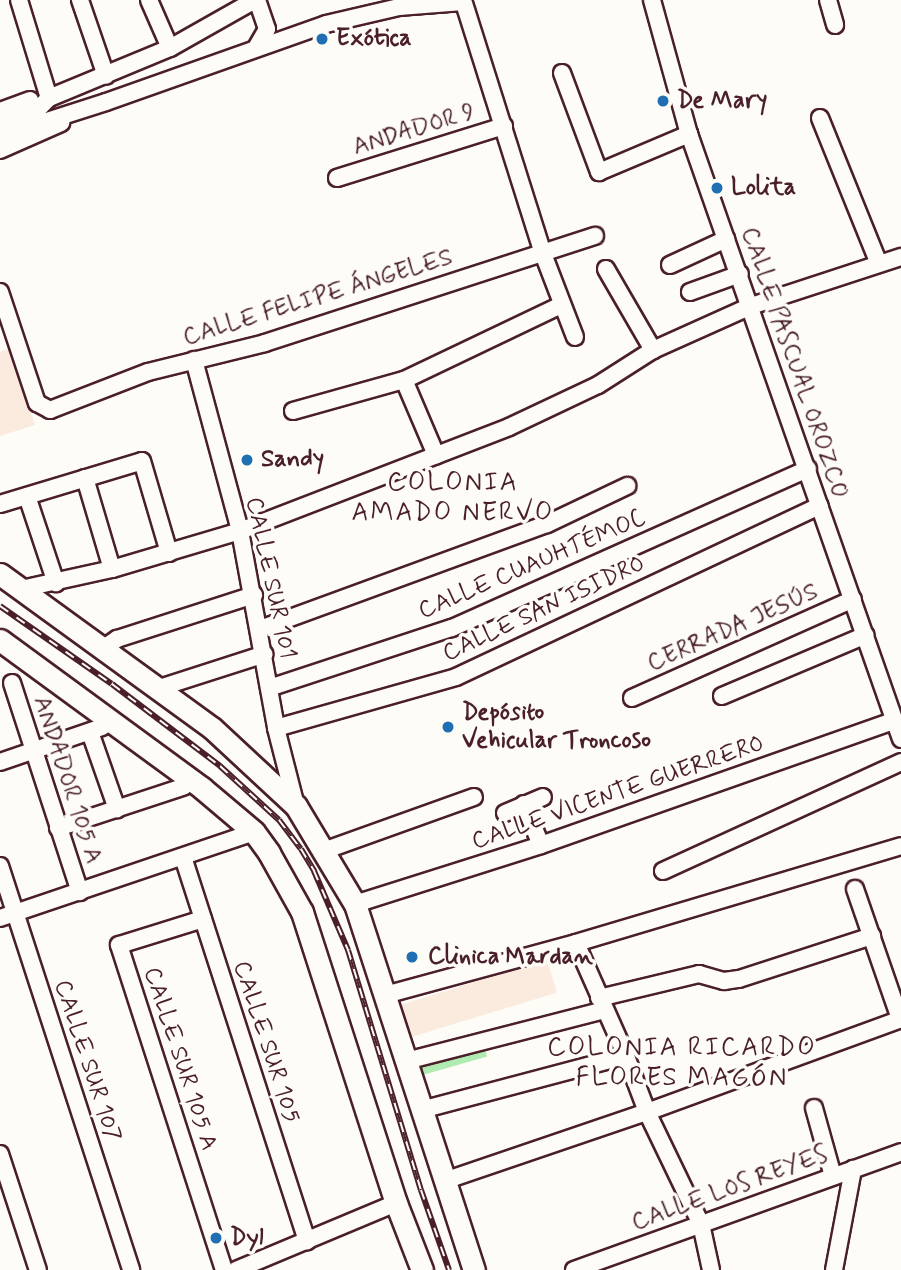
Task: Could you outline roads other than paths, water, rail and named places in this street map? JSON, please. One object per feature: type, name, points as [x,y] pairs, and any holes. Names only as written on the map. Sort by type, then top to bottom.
[{"type":"main road","points":[[0,574],[212,728],[296,806],[326,850],[355,904],[474,1270]]},
{"type":"main road","points":[[0,640],[254,832],[286,880],[302,912],[396,1203],[421,1270]]},
{"type":"street","points":[[19,0],[49,98]]},
{"type":"street","points":[[79,0],[106,76]]},
{"type":"street","points":[[149,0],[170,48]]},
{"type":"street","points":[[0,111],[37,98],[49,98],[106,76],[170,48],[256,0],[267,29],[256,48]]},
{"type":"street","name":"CALLE PASCUAL OROZCO","points":[[652,0],[689,134],[901,739]]},
{"type":"street","points":[[828,0],[835,25]]},
{"type":"street","points":[[0,136],[88,109],[347,18],[400,6],[463,1],[542,251],[575,337]]},
{"type":"street","points":[[562,73],[598,172],[689,134]]},
{"type":"street","points":[[0,123],[40,108],[49,98]]},
{"type":"street","points":[[0,150],[88,109]]},
{"type":"street","points":[[820,118],[879,264]]},
{"type":"street","name":"ANDADOR 9","points":[[337,178],[504,126]]},
{"type":"street","name":"CALLE FELIPE ÁNGELES","points":[[0,292],[37,403],[42,408],[57,407],[148,372],[265,343],[595,236]]},
{"type":"street","points":[[670,265],[726,239]]},
{"type":"street","points":[[21,589],[113,569],[240,531],[564,402],[653,350],[751,306],[901,257]]},
{"type":"street","points":[[606,269],[653,350]]},
{"type":"street","points":[[690,292],[740,274]]},
{"type":"street","points":[[293,411],[404,380],[561,305]]},
{"type":"street","name":"CALLE SUR 101","points":[[194,360],[240,531],[265,654],[276,728],[296,806]]},
{"type":"street","points":[[404,380],[436,455]]},
{"type":"street","points":[[0,504],[142,461],[169,553]]},
{"type":"street","name":"CALLE CUAUHTÉMOC","points":[[269,688],[452,628],[808,469]]},
{"type":"street","points":[[85,478],[113,569]]},
{"type":"street","points":[[260,629],[547,524],[626,486]]},
{"type":"street","points":[[27,496],[56,583]]},
{"type":"street","name":"CALLE SAN ISIDRO","points":[[276,728],[456,677],[820,506]]},
{"type":"street","points":[[104,648],[117,639],[254,595]]},
{"type":"street","name":"CERRADA JESÚS","points":[[632,698],[853,599]]},
{"type":"street","points":[[722,696],[866,635]]},
{"type":"street","points":[[156,689],[265,654]]},
{"type":"street","points":[[55,680],[52,690],[96,729],[148,753],[183,787],[58,828]]},
{"type":"street","name":"ANDADOR 105 A","points":[[12,683],[80,892]]},
{"type":"street","name":"CALLE VICENTE GUERRERO","points":[[355,904],[541,845],[894,721]]},
{"type":"street","points":[[0,762],[96,729]]},
{"type":"street","points":[[96,729],[117,809]]},
{"type":"street","points":[[663,871],[901,762]]},
{"type":"street","points":[[326,850],[474,797]]},
{"type":"street","points":[[505,813],[543,797]]},
{"type":"street","points":[[524,804],[541,845]]},
{"type":"street","points":[[7,915],[254,832]]},
{"type":"street","points":[[385,995],[576,943],[901,845]]},
{"type":"street","name":"CALLE SUR 105","points":[[183,856],[307,1241]]},
{"type":"street","name":"CALLE SUR 107","points":[[0,866],[7,915],[131,1270]]},
{"type":"street","points":[[444,1181],[647,1112],[901,1019],[855,889]]},
{"type":"street","name":"CALLE SUR 105 A","points":[[202,919],[119,946],[223,1270]]},
{"type":"street","points":[[406,1061],[699,974],[724,981],[739,979],[872,936]]},
{"type":"street","points":[[576,943],[626,1056],[647,1112],[701,1224],[711,1270]]},
{"type":"street","points":[[421,1110],[626,1056]]},
{"type":"street","points":[[814,1108],[833,1176]]},
{"type":"street","name":"CALLE LOS REYES","points":[[574,1270],[901,1152]]},
{"type":"street","points":[[0,1154],[37,1270]]},
{"type":"street","points":[[834,1270],[852,1169]]},
{"type":"street","points":[[236,1270],[396,1203]]},
{"type":"railway","points":[[0,606],[112,684],[220,766],[279,820],[301,849],[314,871],[348,950],[421,1190],[449,1270]]},
{"type":"place","name":"Exótica","points":[[322,39]]},
{"type":"place","name":"De Mary","points":[[663,101]]},
{"type":"place","name":"Lolita","points":[[717,188]]},
{"type":"place","name":"Sandy","points":[[247,460]]},
{"type":"place","name":"Depósito Vehicular Troncoso","points":[[448,727]]},
{"type":"place","name":"Clinica Mardan","points":[[412,957]]},
{"type":"place","name":"Dyl","points":[[216,1238]]},
{"type":"district","name":"COLONIA AMADO NERVO","points":[[453,499]]},
{"type":"district","name":"COLONIA RICARDO FLORES MAGÓN","points":[[682,1064]]}]
